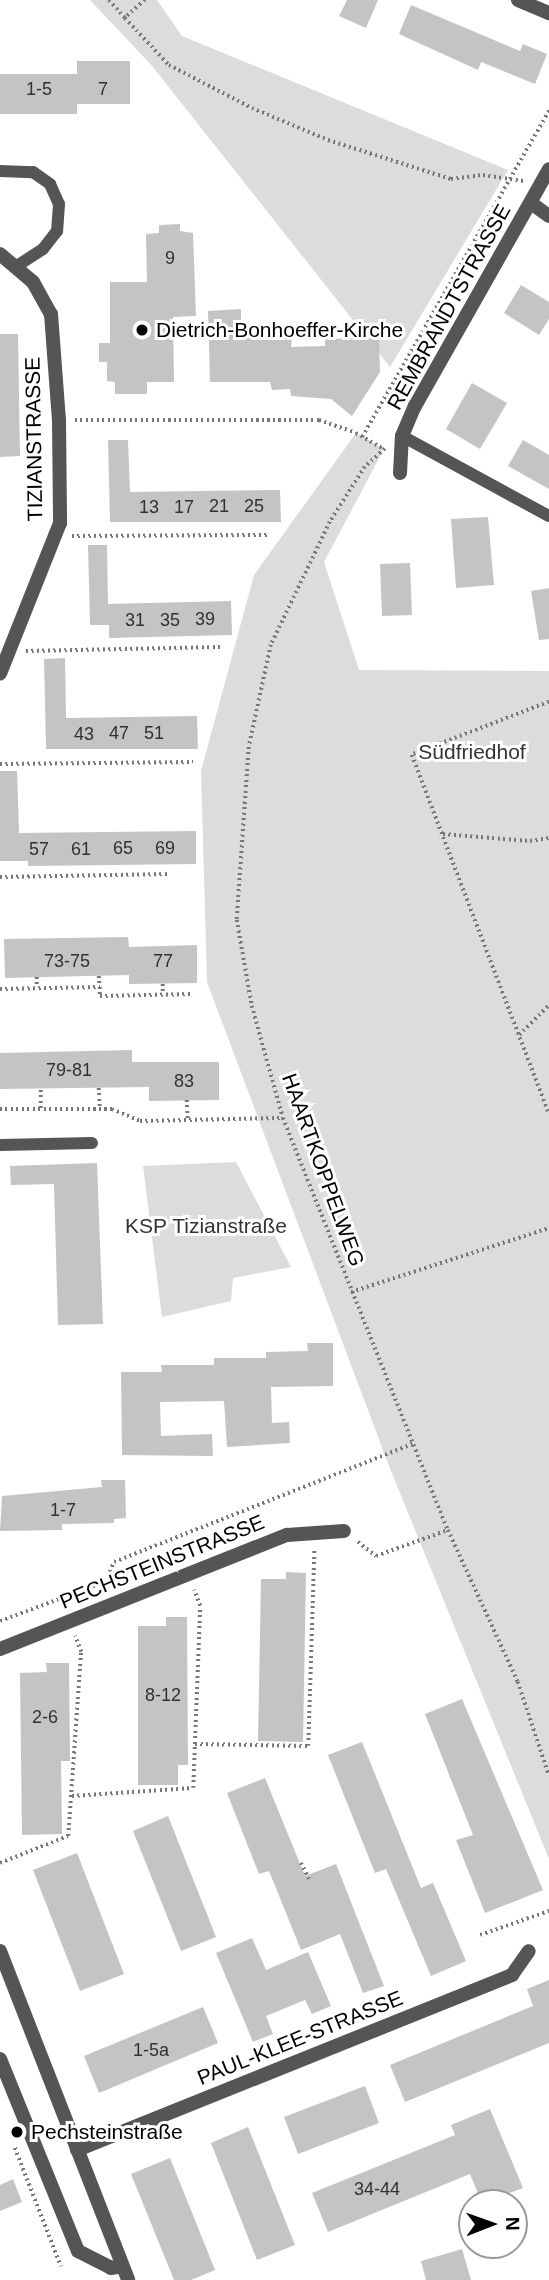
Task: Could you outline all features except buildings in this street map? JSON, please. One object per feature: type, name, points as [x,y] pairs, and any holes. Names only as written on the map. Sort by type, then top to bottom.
[{"type":"street","points":[[518,0],[549,13]]},
{"type":"street","name":"REMBRANDTSTRASSE","points":[[400,473],[402,436],[549,169]]},
{"type":"street","name":"REMBRANDTSTRASSE","points":[[531,203],[549,216]]},
{"type":"street","name":"TIZIANSTRASSE","points":[[0,254],[33,282],[51,314],[59,420],[60,523],[0,674]]},
{"type":"street","name":"PECHSTEINSTRASSE","points":[[0,1649],[287,1535],[344,1531]]},
{"type":"street","points":[[0,1951],[128,2280]]},
{"type":"street","name":"PAUL-KLEE-STRASSE","points":[[77,2151],[512,1975],[529,1951]]},
{"type":"street","points":[[0,2059],[78,2250],[111,2268],[122,2266]]},
{"type":"lane","points":[[0,171],[33,172],[50,184],[59,204],[57,231],[43,249],[15,267]]},
{"type":"lane","points":[[402,436],[549,516]]},
{"type":"lane","points":[[0,1144],[92,1143]]},
{"type":"path","points":[[109,0],[169,65],[278,119],[451,179],[483,175],[540,184]]},
{"type":"path","points":[[125,18],[145,0]]},
{"type":"path","points":[[59,420],[319,420],[362,437],[549,111]]},
{"type":"path","name":"HAARTKOPPELWEG","points":[[362,437],[384,449],[365,467],[330,522],[271,645],[249,747],[237,920],[252,1006],[283,1118],[412,1444],[448,1530],[518,1682],[549,1775]]},
{"type":"path","points":[[55,536],[270,535]]},
{"type":"path","points":[[9,651],[220,647]]},
{"type":"path","points":[[549,702],[412,755],[549,1113]]},
{"type":"path","points":[[0,764],[193,762]]},
{"type":"path","points":[[442,834],[530,841],[549,838]]},
{"type":"path","points":[[0,877],[170,874]]},
{"type":"path","points":[[99,976],[100,996],[192,994]]},
{"type":"path","points":[[37,977],[37,989]]},
{"type":"path","points":[[163,984],[163,995]]},
{"type":"path","points":[[0,989],[100,987]]},
{"type":"path","points":[[519,1035],[549,1005]]},
{"type":"path","points":[[99,1088],[100,1109]]},
{"type":"path","points":[[41,1090],[41,1109]]},
{"type":"path","points":[[187,1100],[188,1120]]},
{"type":"path","points":[[0,1109],[112,1109],[140,1121],[283,1118]]},
{"type":"path","points":[[351,1292],[549,1228]]},
{"type":"path","points":[[0,1622],[105,1582],[114,1562],[412,1444]]},
{"type":"path","points":[[344,1531],[376,1556],[448,1530]]},
{"type":"path","points":[[195,1744],[308,1746],[316,1565],[312,1533]]},
{"type":"path","points":[[72,1796],[193,1788],[200,1606],[188,1575]]},
{"type":"path","points":[[0,1863],[68,1836],[81,1652],[69,1622]]},
{"type":"path","points":[[301,1863],[309,1879]]},
{"type":"path","points":[[480,1935],[549,1910]]},
{"type":"path","points":[[12,2142],[61,2266]]},
{"type":"green space","points":[[90,0],[157,0],[182,36],[508,170],[390,367],[153,67]]},
{"type":"green space","name":"Südfriedhof","points":[[356,433],[384,449],[324,562],[359,670],[549,671],[549,1859],[389,1466],[207,982],[201,771],[254,575]]},
{"type":"green space","name":"KSP Tizianstraße","points":[[236,1162],[291,1267],[233,1278],[231,1301],[162,1317],[143,1166]]},
{"type":"place","name":"Dietrich-Bonhoeffer-Kirche","points":[[142,330]]},
{"type":"place","name":"Pechsteinstraße","points":[[17,2132]]}]
